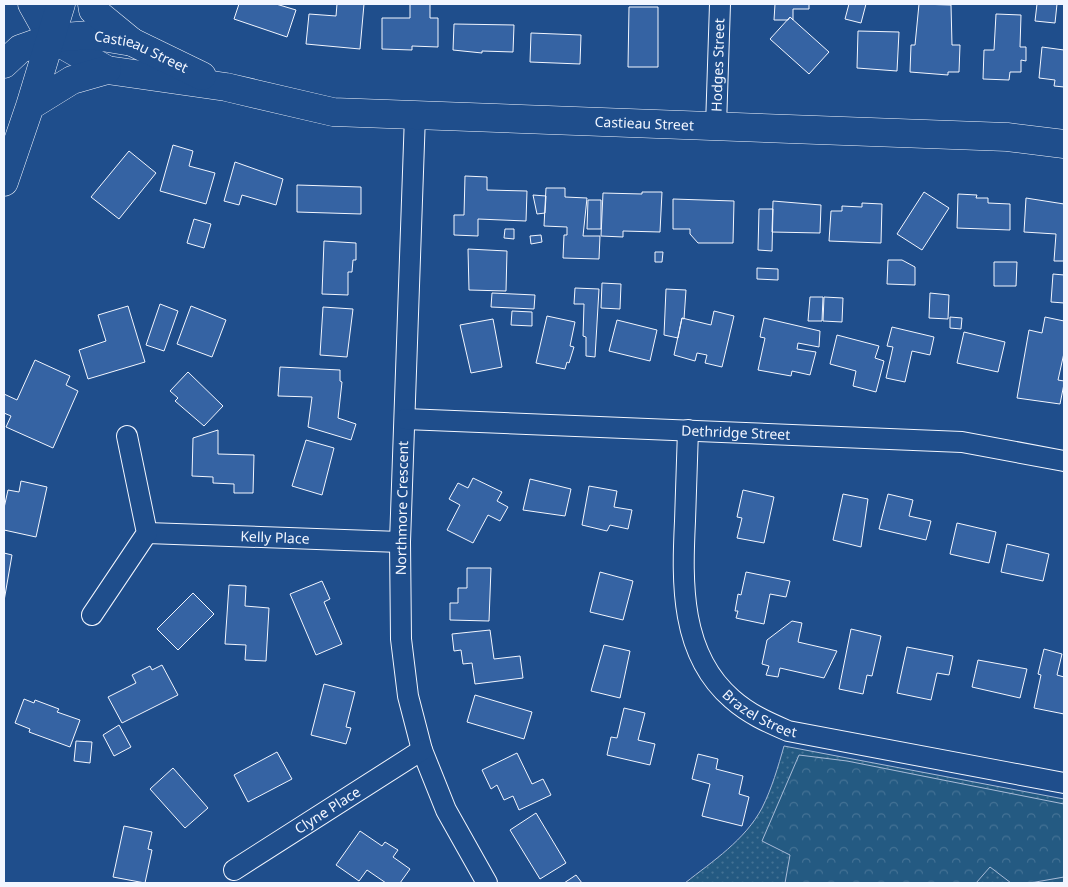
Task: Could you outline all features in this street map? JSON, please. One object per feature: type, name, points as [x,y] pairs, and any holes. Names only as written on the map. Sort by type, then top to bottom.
[{"type":"street","points":[[32,4],[51,38]]},
{"type":"street","points":[[4,182],[30,106],[61,4]]},
{"type":"street","points":[[92,4],[93,10],[132,42]]},
{"type":"street","name":"Hodges Street","points":[[716,126],[720,4]]},
{"type":"street","name":"Castieau Street","points":[[4,64],[20,49],[51,38],[90,35],[132,42],[226,87]]},
{"type":"street","name":"Castieau Street","points":[[51,38],[107,70],[226,87],[333,112],[1008,137],[1064,144]]},
{"type":"street","points":[[30,106],[72,80],[107,70]]},
{"type":"street","name":"Northmore Crescent","points":[[415,115],[400,542],[400,639],[408,696],[422,750],[446,810],[487,883]]},
{"type":"street","name":"Dethridge Street","points":[[405,419],[962,442],[1064,461]]},
{"type":"street","name":"Brazel Street","points":[[688,430],[682,582],[688,620],[709,671],[730,698],[758,718],[788,730],[1064,783]]},
{"type":"street","points":[[92,616],[147,533],[127,436]]},
{"type":"street","name":"Kelly Place","points":[[147,533],[400,542]]},
{"type":"street","name":"Clyne Place","points":[[234,870],[422,750]]},
{"type":"green space","points":[[784,746],[1064,799],[1064,883],[685,883],[738,840],[755,820],[769,793]]},
{"type":"green space","points":[[799,755],[847,761],[1064,804],[1064,877],[1030,883],[1011,883],[990,867],[976,883],[785,883],[790,855],[762,841]]},
{"type":"building","points":[[239,4],[276,4],[296,10],[287,37],[234,19]]},
{"type":"building","points":[[337,4],[364,4],[360,49],[306,44],[309,14],[336,16]]},
{"type":"building","points":[[410,4],[430,4],[430,18],[438,18],[438,47],[412,46],[412,50],[382,49],[382,18],[410,18]]},
{"type":"building","points":[[775,4],[809,4],[809,9],[793,9],[793,20],[790,17],[788,20],[774,20]]},
{"type":"building","points":[[849,4],[866,4],[861,23],[845,19]]},
{"type":"building","points":[[919,4],[951,5],[952,45],[960,45],[959,72],[948,72],[948,75],[910,72],[911,45],[915,45]]},
{"type":"building","points":[[1037,4],[1057,4],[1055,23],[1035,21]]},
{"type":"building","points":[[629,7],[658,7],[658,67],[628,67]]},
{"type":"building","points":[[996,14],[1021,15],[1020,47],[1026,47],[1026,61],[1021,60],[1021,72],[1010,72],[1009,80],[983,79],[984,50],[994,50]]},
{"type":"building","points":[[790,17],[829,52],[809,74],[770,39]]},
{"type":"building","points":[[454,24],[514,25],[513,52],[482,51],[482,53],[453,50]]},
{"type":"building","points":[[858,31],[899,32],[897,71],[857,68]]},
{"type":"building","points":[[531,33],[581,35],[580,64],[530,62]]},
{"type":"building","points":[[1042,47],[1064,50],[1064,87],[1054,86],[1055,80],[1039,78]]},
{"type":"building","points":[[173,145],[193,151],[189,166],[215,173],[206,204],[160,191]]},
{"type":"building","points":[[129,151],[156,173],[119,219],[91,197]]},
{"type":"building","points":[[235,162],[283,179],[276,205],[242,195],[239,205],[224,201]]},
{"type":"building","points":[[465,176],[487,177],[487,190],[527,191],[526,221],[478,219],[478,236],[454,235],[454,215],[464,215]]},
{"type":"building","points":[[297,185],[361,187],[361,214],[297,212]]},
{"type":"building","points":[[546,188],[565,188],[565,197],[587,198],[583,236],[600,236],[599,259],[563,258],[564,235],[567,235],[567,227],[544,226]]},
{"type":"building","points":[[642,192],[662,192],[660,232],[623,231],[623,237],[601,236],[603,193],[642,194]]},
{"type":"building","points":[[924,192],[949,208],[922,250],[897,234]]},
{"type":"building","points":[[958,194],[977,195],[976,198],[988,198],[988,203],[1010,204],[1010,230],[957,228]]},
{"type":"building","points":[[533,195],[546,196],[545,213],[537,214]]},
{"type":"building","points":[[1026,198],[1064,204],[1064,261],[1054,261],[1056,234],[1024,232]]},
{"type":"building","points":[[673,199],[734,201],[733,243],[698,243],[690,234],[690,229],[673,229]]},
{"type":"building","points":[[588,200],[601,200],[601,229],[587,229]]},
{"type":"building","points":[[773,201],[821,205],[820,233],[772,232]]},
{"type":"building","points":[[862,203],[882,204],[881,243],[829,241],[831,211],[842,211],[842,206],[862,207]]},
{"type":"building","points":[[759,209],[773,209],[772,251],[758,250]]},
{"type":"building","points":[[194,219],[211,224],[204,248],[187,243]]},
{"type":"building","points":[[505,229],[514,229],[514,239],[504,238]]},
{"type":"building","points":[[541,235],[542,242],[531,244],[530,236]]},
{"type":"building","points":[[324,241],[356,243],[356,260],[353,260],[352,272],[348,272],[348,295],[322,294]]},
{"type":"building","points":[[468,249],[507,251],[506,291],[469,290]]},
{"type":"building","points":[[655,252],[663,252],[662,262],[655,262]]},
{"type":"building","points":[[888,260],[902,260],[915,267],[915,285],[887,284]]},
{"type":"building","points":[[994,262],[1017,262],[1016,286],[994,286]]},
{"type":"building","points":[[757,268],[778,269],[778,280],[757,279]]},
{"type":"building","points":[[1053,274],[1064,275],[1064,303],[1051,302]]},
{"type":"building","points":[[602,283],[621,284],[620,309],[601,308]]},
{"type":"building","points":[[575,288],[599,289],[595,357],[586,356],[586,337],[583,336],[584,304],[574,304]]},
{"type":"building","points":[[666,289],[686,290],[684,319],[682,318],[678,338],[664,335]]},
{"type":"building","points":[[492,293],[535,295],[534,309],[491,307]]},
{"type":"building","points":[[930,293],[949,295],[948,319],[929,318]]},
{"type":"building","points":[[810,297],[823,297],[822,321],[808,321]]},
{"type":"building","points":[[824,297],[843,298],[842,322],[823,321]]},
{"type":"building","points":[[160,304],[178,311],[164,351],[146,345]]},
{"type":"building","points":[[128,306],[145,362],[88,379],[79,350],[106,341],[98,315]]},
{"type":"building","points":[[191,306],[226,320],[212,357],[177,344]]},
{"type":"building","points":[[323,307],[353,309],[347,357],[320,355]]},
{"type":"building","points":[[512,311],[532,312],[532,326],[511,325]]},
{"type":"building","points":[[714,311],[734,316],[722,367],[705,363],[707,355],[697,353],[695,361],[674,355],[682,318],[711,325]]},
{"type":"building","points":[[547,316],[575,322],[570,346],[574,347],[565,369],[536,363]]},
{"type":"building","points":[[950,317],[962,318],[961,329],[950,328]]},
{"type":"building","points":[[1045,317],[1064,321],[1064,353],[1058,380],[1064,381],[1060,404],[1017,398],[1029,330],[1042,333]]},
{"type":"building","points":[[764,318],[820,331],[819,347],[798,343],[797,349],[816,352],[810,375],[792,371],[791,376],[758,370],[765,338],[760,337]]},
{"type":"building","points":[[493,319],[502,367],[471,373],[460,325]]},
{"type":"building","points":[[617,320],[657,330],[650,361],[609,351]]},
{"type":"building","points":[[892,327],[934,337],[930,355],[912,351],[905,382],[886,378],[893,347],[887,346]]},
{"type":"building","points":[[964,332],[1005,342],[998,372],[957,363]]},
{"type":"building","points":[[837,335],[879,346],[875,358],[884,361],[876,392],[853,386],[856,371],[830,364]]},
{"type":"building","points":[[35,360],[70,376],[66,385],[78,391],[53,448],[6,427],[11,416],[4,413],[4,394],[17,400]]},
{"type":"building","points":[[280,367],[340,370],[340,381],[342,382],[338,418],[356,424],[351,440],[308,427],[312,397],[278,396]]},
{"type":"building","points":[[188,372],[223,406],[204,426],[175,401],[178,398],[170,391]]},
{"type":"building","points":[[218,430],[218,454],[254,455],[253,493],[234,493],[234,484],[213,483],[213,477],[192,476],[193,438]]},
{"type":"building","points":[[306,440],[334,448],[322,495],[292,486]]},
{"type":"building","points":[[473,478],[502,492],[497,501],[508,507],[500,521],[488,515],[473,543],[447,530],[460,505],[449,499],[458,483],[468,488]]},
{"type":"building","points":[[530,479],[571,489],[565,516],[523,510]]},
{"type":"building","points":[[21,481],[47,487],[36,537],[4,530],[4,508],[8,490],[19,492]]},
{"type":"building","points":[[589,486],[617,491],[614,507],[632,510],[628,529],[610,525],[607,531],[582,525]]},
{"type":"building","points":[[743,490],[774,497],[764,543],[737,538],[742,518],[737,517]]},
{"type":"building","points":[[843,494],[868,499],[861,547],[833,540]]},
{"type":"building","points":[[888,494],[913,500],[909,516],[931,521],[926,540],[879,529]]},
{"type":"building","points":[[957,523],[996,532],[989,563],[950,554]]},
{"type":"building","points":[[1007,544],[1049,554],[1043,581],[1001,572]]},
{"type":"building","points":[[4,553],[12,555],[4,601]]},
{"type":"building","points":[[467,568],[491,568],[489,621],[450,620],[450,603],[458,603],[458,588],[467,588]]},
{"type":"building","points":[[600,572],[633,581],[623,620],[590,612]]},
{"type":"building","points":[[746,572],[790,581],[786,597],[770,594],[764,624],[736,618],[738,611],[735,611],[738,594],[741,595]]},
{"type":"building","points":[[322,581],[330,599],[324,602],[342,644],[316,655],[290,594]]},
{"type":"building","points":[[229,585],[246,586],[245,606],[269,608],[266,661],[245,660],[246,645],[225,644]]},
{"type":"building","points":[[193,593],[214,614],[178,650],[157,629]]},
{"type":"building","points":[[792,621],[802,623],[798,642],[837,651],[824,678],[780,668],[778,677],[766,675],[769,666],[762,664],[767,640]]},
{"type":"building","points":[[851,629],[881,636],[872,676],[867,675],[863,694],[839,689]]},
{"type":"building","points":[[490,630],[494,659],[520,656],[523,678],[475,684],[472,663],[463,664],[461,650],[454,651],[452,634]]},
{"type":"building","points":[[604,645],[630,651],[620,698],[591,691]]},
{"type":"building","points":[[907,647],[953,656],[949,675],[937,673],[931,700],[897,693]]},
{"type":"building","points":[[1044,649],[1062,654],[1057,675],[1064,677],[1064,714],[1034,708],[1041,675],[1038,674]]},
{"type":"building","points":[[978,660],[1027,669],[1020,698],[972,687]]},
{"type":"building","points":[[162,665],[178,695],[122,723],[108,697],[136,683],[132,675],[150,666],[152,670]]},
{"type":"building","points":[[324,684],[355,692],[346,727],[351,728],[346,744],[311,735]]},
{"type":"building","points":[[475,695],[532,712],[524,739],[467,722]]},
{"type":"building","points":[[24,699],[34,703],[35,700],[59,709],[57,712],[80,720],[70,747],[29,732],[30,729],[15,723]]},
{"type":"building","points":[[624,708],[645,713],[638,740],[655,744],[650,765],[607,755],[611,737],[617,738]]},
{"type":"building","points":[[119,725],[131,747],[114,756],[103,735]]},
{"type":"building","points":[[76,741],[92,742],[90,763],[74,761]]},
{"type":"building","points":[[277,752],[292,779],[248,802],[234,775]]},
{"type":"building","points":[[517,753],[532,784],[543,779],[551,795],[519,810],[513,796],[504,800],[497,785],[491,789],[482,770]]},
{"type":"building","points":[[698,754],[718,759],[716,769],[743,776],[739,794],[749,797],[742,826],[702,816],[710,784],[692,779]]},
{"type":"building","points":[[173,768],[208,808],[185,828],[150,789]]},
{"type":"building","points":[[536,813],[566,863],[540,879],[510,830]]},
{"type":"building","points":[[124,826],[152,832],[148,849],[152,850],[145,883],[113,877]]},
{"type":"building","points":[[360,831],[382,846],[385,842],[398,850],[393,857],[410,869],[400,883],[386,883],[367,870],[359,881],[336,865]]},
{"type":"building","points":[[576,875],[582,883],[564,883]]}]
